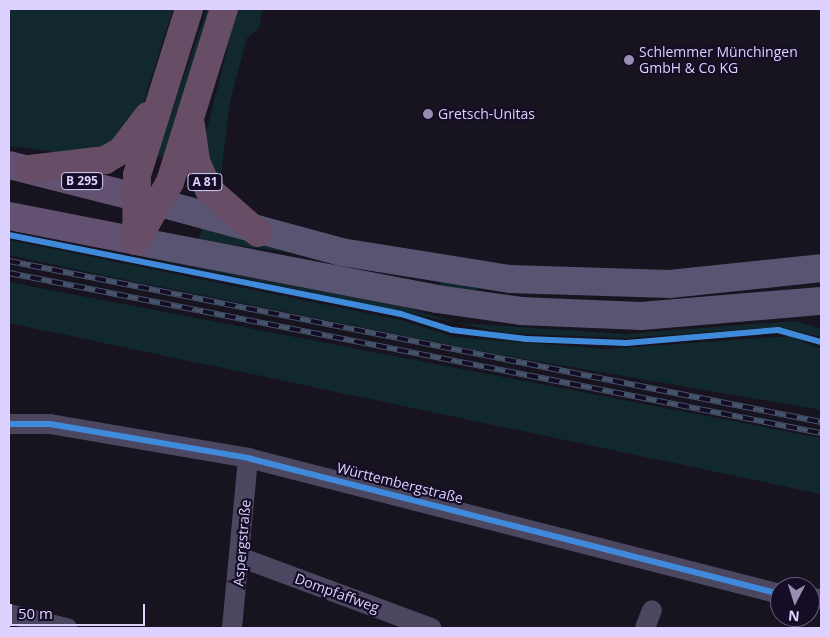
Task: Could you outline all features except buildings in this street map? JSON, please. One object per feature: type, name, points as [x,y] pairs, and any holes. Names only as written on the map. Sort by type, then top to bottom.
[{"type":"highway","points":[[136,241],[134,193],[162,94],[189,9]]},
{"type":"highway","name":"A 81","points":[[136,241],[160,203],[224,9]]},
{"type":"highway","points":[[19,167],[105,160],[122,150],[162,94]]},
{"type":"highway","name":"A 81","points":[[190,111],[202,178],[258,233]]},
{"type":"main road","name":"B 295","points":[[19,167],[134,193],[160,203]]},
{"type":"main road","points":[[160,203],[258,233],[341,252],[510,279],[670,284],[821,268]]},
{"type":"main road","points":[[9,216],[482,307],[602,316],[821,301]]},
{"type":"main road","points":[[482,307],[482,295],[487,289],[510,279]]},
{"type":"main road","points":[[781,304],[821,318]]},
{"type":"street","name":"Württembergstraße","points":[[9,424],[50,424],[248,458],[770,591]]},
{"type":"street","name":"Aspergstraße","points":[[232,628],[242,558],[248,458]]},
{"type":"street","name":"Dompfaffweg","points":[[242,558],[431,628]]},
{"type":"street","points":[[9,614],[67,628]]},
{"type":"green space","points":[[9,9],[173,9],[140,114],[111,145],[62,153],[9,146]]},
{"type":"green space","points":[[207,9],[212,9],[165,158],[156,156]]},
{"type":"green space","points":[[237,9],[263,9],[259,28],[247,38],[230,101],[220,182],[202,149]]},
{"type":"green space","points":[[203,226],[315,256],[198,240]]},
{"type":"green space","points":[[53,238],[387,302],[458,323],[625,334],[795,321],[820,328],[821,337],[779,327],[627,338],[504,333]]},
{"type":"green space","points":[[9,240],[401,320],[454,337],[606,349],[790,336],[821,349],[821,410],[491,353],[121,279],[9,255]]},
{"type":"green space","points":[[438,278],[481,282],[473,295],[441,286]]},
{"type":"green space","points":[[9,282],[821,438],[821,494],[9,323]]},
{"type":"railway","points":[[9,261],[821,422]]},
{"type":"railway","points":[[9,273],[821,433]]},
{"type":"cycle path","points":[[9,235],[401,314],[452,330],[526,339],[626,343],[778,330],[821,342]]},
{"type":"cycle path","points":[[9,424],[50,424],[248,458],[770,591]]},
{"type":"place","name":"Schlemmer Münchingen GmbH & Co KG","points":[[629,60]]},
{"type":"place","name":"Gretsch-Unitas","points":[[428,114]]}]
